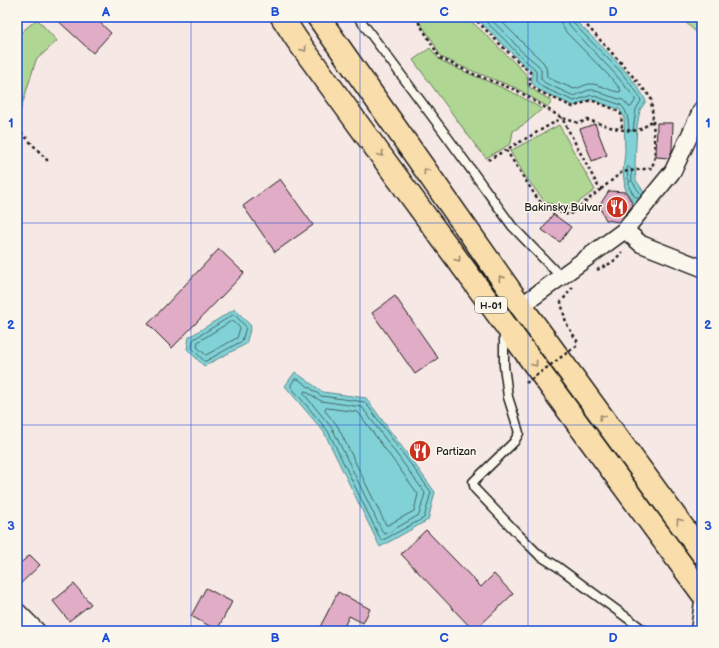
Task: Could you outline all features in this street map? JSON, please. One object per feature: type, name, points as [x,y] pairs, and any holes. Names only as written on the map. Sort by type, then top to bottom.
[{"type":"main road","name":"Н-01","points":[[282,17],[366,135],[701,591]]},
{"type":"main road","name":"Н-01","points":[[318,17],[521,306],[702,553]]},
{"type":"street","points":[[521,306],[568,281],[629,234],[673,171],[702,109]]},
{"type":"street","points":[[629,234],[641,244],[702,268]]},
{"type":"street","points":[[17,611],[37,631]]},
{"type":"lane","points":[[358,17],[512,226],[568,281]]},
{"type":"lane","points":[[504,322],[504,366],[508,397],[516,419],[519,433],[514,442],[473,482],[475,489],[539,555],[558,567],[645,631]]},
{"type":"lane","points":[[695,631],[701,591]]},
{"type":"path","points":[[415,17],[440,58],[472,73],[518,91],[562,118],[579,123],[588,120],[623,130],[638,130],[653,120]]},
{"type":"path","points":[[473,17],[503,46],[514,59],[530,72],[530,85],[540,92],[573,107],[592,100],[614,109],[621,114],[623,130]]},
{"type":"path","points":[[506,150],[535,196],[543,205],[568,215],[622,172],[652,168],[655,156],[651,98],[579,17]]},
{"type":"path","points":[[488,160],[562,118]]},
{"type":"path","points":[[562,118],[600,190]]},
{"type":"path","points":[[17,128],[48,161]]},
{"type":"path","points":[[593,272],[613,262],[629,234]]},
{"type":"path","points":[[526,383],[579,344],[566,323],[560,302],[568,281]]},
{"type":"green space","points":[[416,17],[466,17],[527,75],[528,86],[552,101],[548,107],[516,88],[441,57],[432,40]]},
{"type":"green space","points":[[680,17],[702,17],[702,38]]},
{"type":"green space","points":[[37,19],[57,41],[36,60],[18,118],[17,36]]},
{"type":"green space","points":[[430,48],[440,60],[520,96],[542,109],[526,123],[513,131],[511,143],[486,158],[413,60]]},
{"type":"green space","points":[[559,125],[595,190],[569,209],[545,202],[527,179],[510,151]]},
{"type":"water","points":[[475,17],[574,17],[633,80],[646,101],[640,110],[637,126],[635,163],[636,180],[645,194],[635,206],[625,188],[623,172],[625,151],[624,117],[619,109],[591,99],[574,106],[539,90],[532,83],[532,72]]},
{"type":"water","points":[[235,309],[251,326],[246,344],[204,366],[187,349],[189,337]]},
{"type":"water","points":[[295,372],[323,392],[366,398],[435,492],[428,520],[380,547],[324,432],[285,386]]},
{"type":"building","points":[[54,17],[94,17],[111,33],[93,53]]},
{"type":"building","points":[[657,123],[673,123],[672,150],[669,158],[656,157]]},
{"type":"building","points":[[595,124],[607,155],[592,161],[580,129]]},
{"type":"building","points":[[280,179],[313,225],[275,252],[243,206]]},
{"type":"building","name":"Bakinsky Bulvar","points":[[609,191],[626,192],[633,205],[619,222],[606,220],[599,206]]},
{"type":"building","points":[[553,214],[571,227],[560,242],[542,230]]},
{"type":"building","points":[[219,249],[244,273],[172,348],[148,324]]},
{"type":"building","points":[[395,296],[438,358],[415,374],[372,313]]},
{"type":"building","points":[[426,530],[481,587],[494,574],[513,594],[474,631],[401,554]]},
{"type":"building","points":[[30,555],[40,565],[17,587],[17,566]]},
{"type":"building","points":[[74,584],[91,604],[69,621],[53,601]]},
{"type":"building","points":[[206,588],[232,602],[217,630],[191,616]]},
{"type":"building","points":[[338,592],[370,609],[363,623],[349,616],[342,631],[318,631]]},
{"type":"place","name":"Bakinsky Bulvar","points":[[617,207]]},
{"type":"place","name":"Partizan","points":[[420,451]]}]
